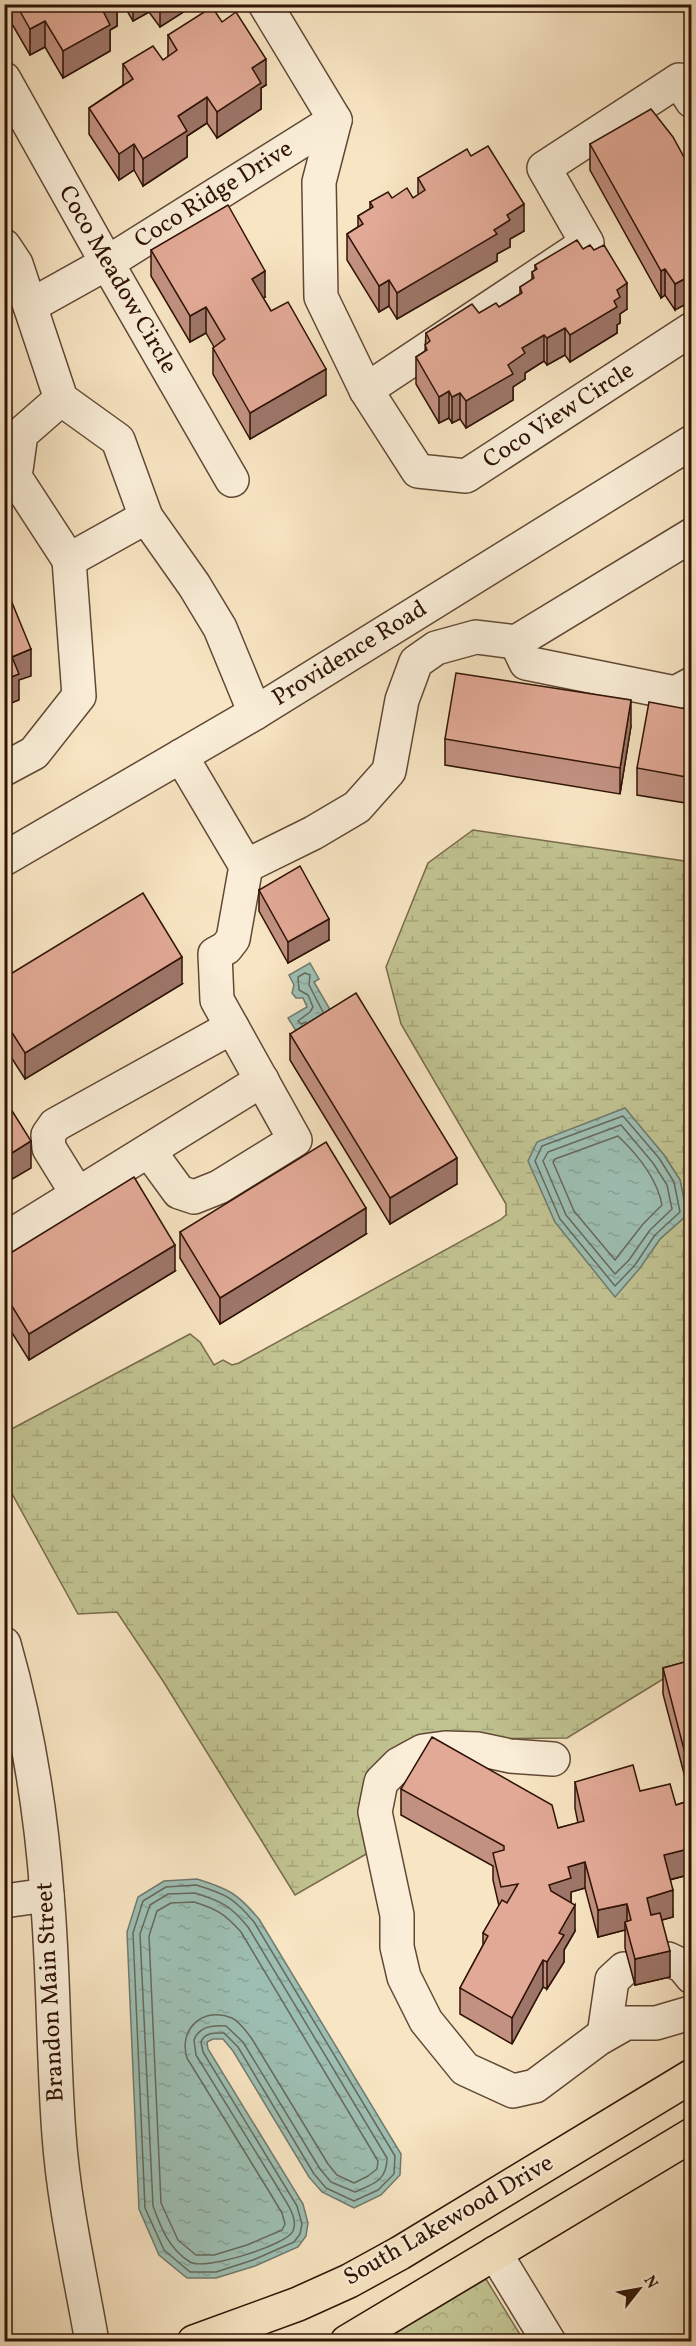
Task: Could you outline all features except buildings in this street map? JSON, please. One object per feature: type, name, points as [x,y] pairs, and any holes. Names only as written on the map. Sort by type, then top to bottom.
[{"type":"main road","name":"South Lakewood Drive","points":[[194,2342],[287,2308],[349,2281],[400,2253],[692,2076]]},
{"type":"main road","name":"South Lakewood Drive","points":[[347,2342],[692,2135]]},
{"type":"street","points":[[265,4],[335,120],[319,182],[321,297],[366,390],[587,243],[544,168],[679,80],[692,100]]},
{"type":"street","name":"Coco Meadow Circle","points":[[4,79],[232,480]]},
{"type":"street","name":"Coco Ridge Drive","points":[[30,306],[107,263],[335,120]]},
{"type":"street","points":[[4,246],[16,264],[61,399],[118,440],[146,517],[195,585],[220,628],[255,713]]},
{"type":"street","name":"Coco View Circle","points":[[366,390],[418,471],[466,476],[692,330]]},
{"type":"street","points":[[4,769],[34,753],[79,696],[69,560],[15,477],[21,434],[61,399]]},
{"type":"street","name":"Providence Road","points":[[4,859],[255,713],[692,442]]},
{"type":"street","points":[[69,560],[146,517]]},
{"type":"street","points":[[246,866],[313,833],[357,807],[389,771],[402,700],[416,662],[436,648],[476,637],[516,642],[692,535]]},
{"type":"street","points":[[516,642],[526,663],[675,693],[692,684]]},
{"type":"street","points":[[149,1151],[179,1192],[194,1197],[219,1187],[295,1140],[217,1000],[215,954],[226,948],[233,939],[246,866],[181,756]]},
{"type":"street","points":[[78,1195],[49,1148],[48,1135],[56,1125],[232,1027]]},
{"type":"street","points":[[4,1240],[262,1080]]},
{"type":"street","name":"Brandon Main Street","points":[[4,1644],[25,1728],[39,1811],[47,1895],[59,2138],[67,2204],[92,2342]]},
{"type":"street","points":[[553,1759],[510,1756],[478,1749],[423,1750],[399,1764],[381,1782],[375,1812],[398,1914],[397,1947],[404,1977],[426,2021],[465,2069],[513,2091],[535,2086],[604,2035],[626,2023],[656,2023],[691,2012]]},
{"type":"street","points":[[4,1901],[47,1895]]},
{"type":"street","points":[[604,2035],[612,1980],[624,1969]]},
{"type":"street","points":[[495,2253],[549,2342]]},
{"type":"green space","points":[[473,830],[691,862],[691,1662],[567,1738],[462,1739],[376,1782],[375,1849],[295,1895],[163,1681],[117,1612],[78,1614],[5,1481],[4,1433],[190,1334],[200,1342],[214,1365],[223,1360],[232,1365],[239,1363],[506,1215],[506,1204],[401,1024],[386,967],[428,863]],"holes":[[[625,1109],[664,1155],[680,1180],[687,1215],[660,1239],[639,1268]]]},
{"type":"green space","points":[[486,2279],[524,2341],[382,2341]]},
{"type":"water","points":[[310,963],[319,979],[314,982],[332,1013],[298,1034],[288,1018],[307,1007],[303,998],[296,998],[292,993],[294,985],[289,975]]},
{"type":"water","points":[[625,1108],[664,1155],[680,1180],[687,1215],[660,1239],[640,1268],[615,1297],[555,1222],[528,1161],[537,1142]]},
{"type":"water","points":[[197,1879],[232,1893],[245,1903],[259,1919],[401,2154],[400,2175],[381,2195],[354,2208],[322,2192],[309,2177],[233,2051],[223,2039],[213,2039],[207,2042],[208,2049],[303,2204],[308,2223],[306,2236],[298,2247],[255,2266],[216,2278],[187,2278],[159,2255],[139,2209],[127,1932],[138,1897],[164,1881]]}]
